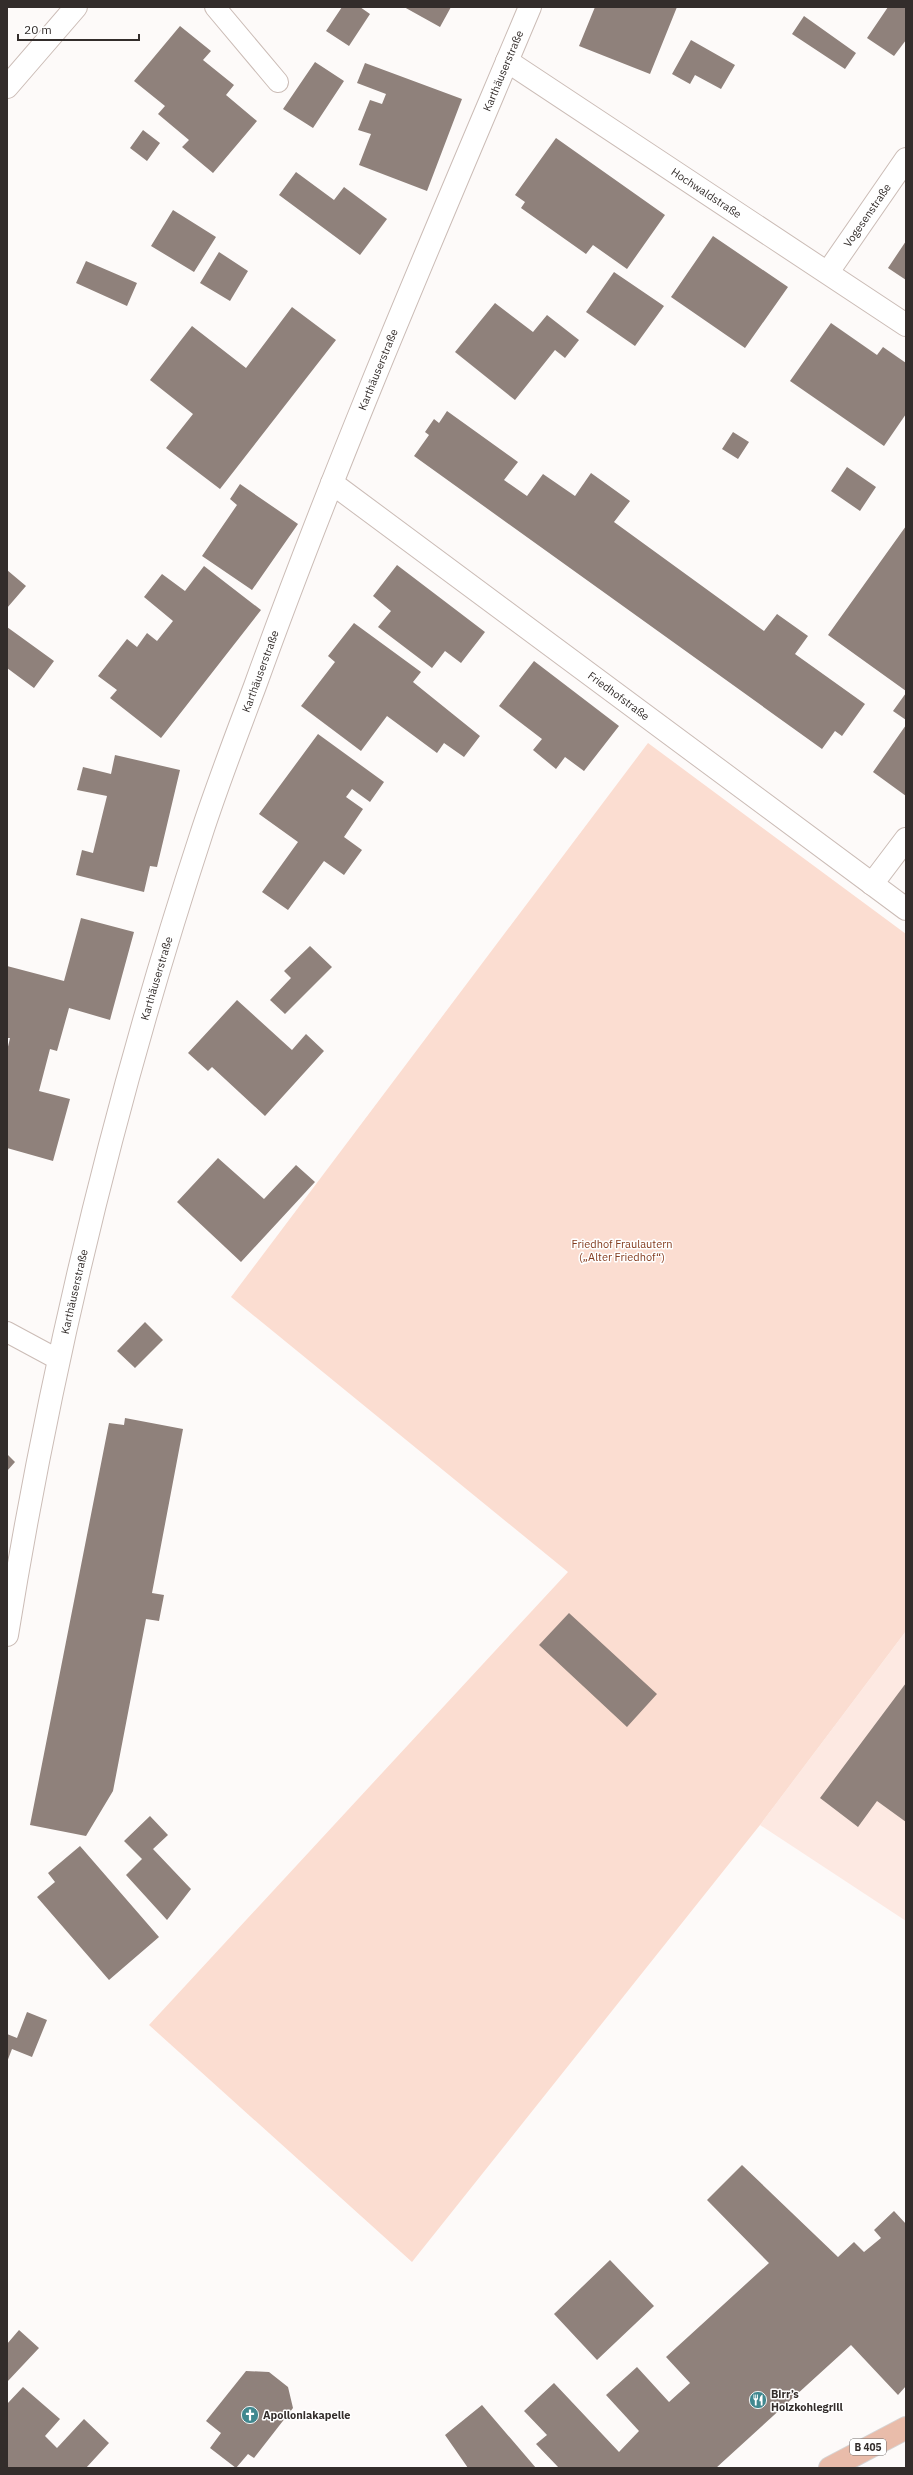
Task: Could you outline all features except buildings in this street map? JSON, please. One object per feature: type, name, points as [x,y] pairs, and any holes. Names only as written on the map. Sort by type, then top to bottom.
[{"type":"main road","name":"B 405","points":[[830,2468],[906,2428]]},
{"type":"street","points":[[7,87],[76,7]]},
{"type":"street","name":"Karthäuserstraße","points":[[7,1635],[59,1360],[114,1130],[202,830],[280,617],[332,483],[530,7]]},
{"type":"street","name":"Hochwaldstraße","points":[[507,61],[906,325]]},
{"type":"street","name":"Vogesenstraße","points":[[828,272],[906,159]]},
{"type":"street","name":"Friedhofstraße","points":[[332,483],[906,909]]},
{"type":"street","points":[[872,884],[906,839]]},
{"type":"lane","points":[[215,7],[278,82]]},
{"type":"lane","points":[[7,1332],[59,1360]]},
{"type":"shaded area","points":[[906,1631],[906,1921],[760,1825]]},
{"type":"green space","name":"Friedhof Fraulautern („Alter Friedhof“)","points":[[648,743],[906,934],[906,1631],[760,1825],[412,2262],[149,2025],[568,1572],[231,1297]]},
{"type":"place","name":"Birr’s Holzkohlegrill","points":[[758,2400]]},
{"type":"place","name":"Apolloniakapelle","points":[[250,2415]]}]
